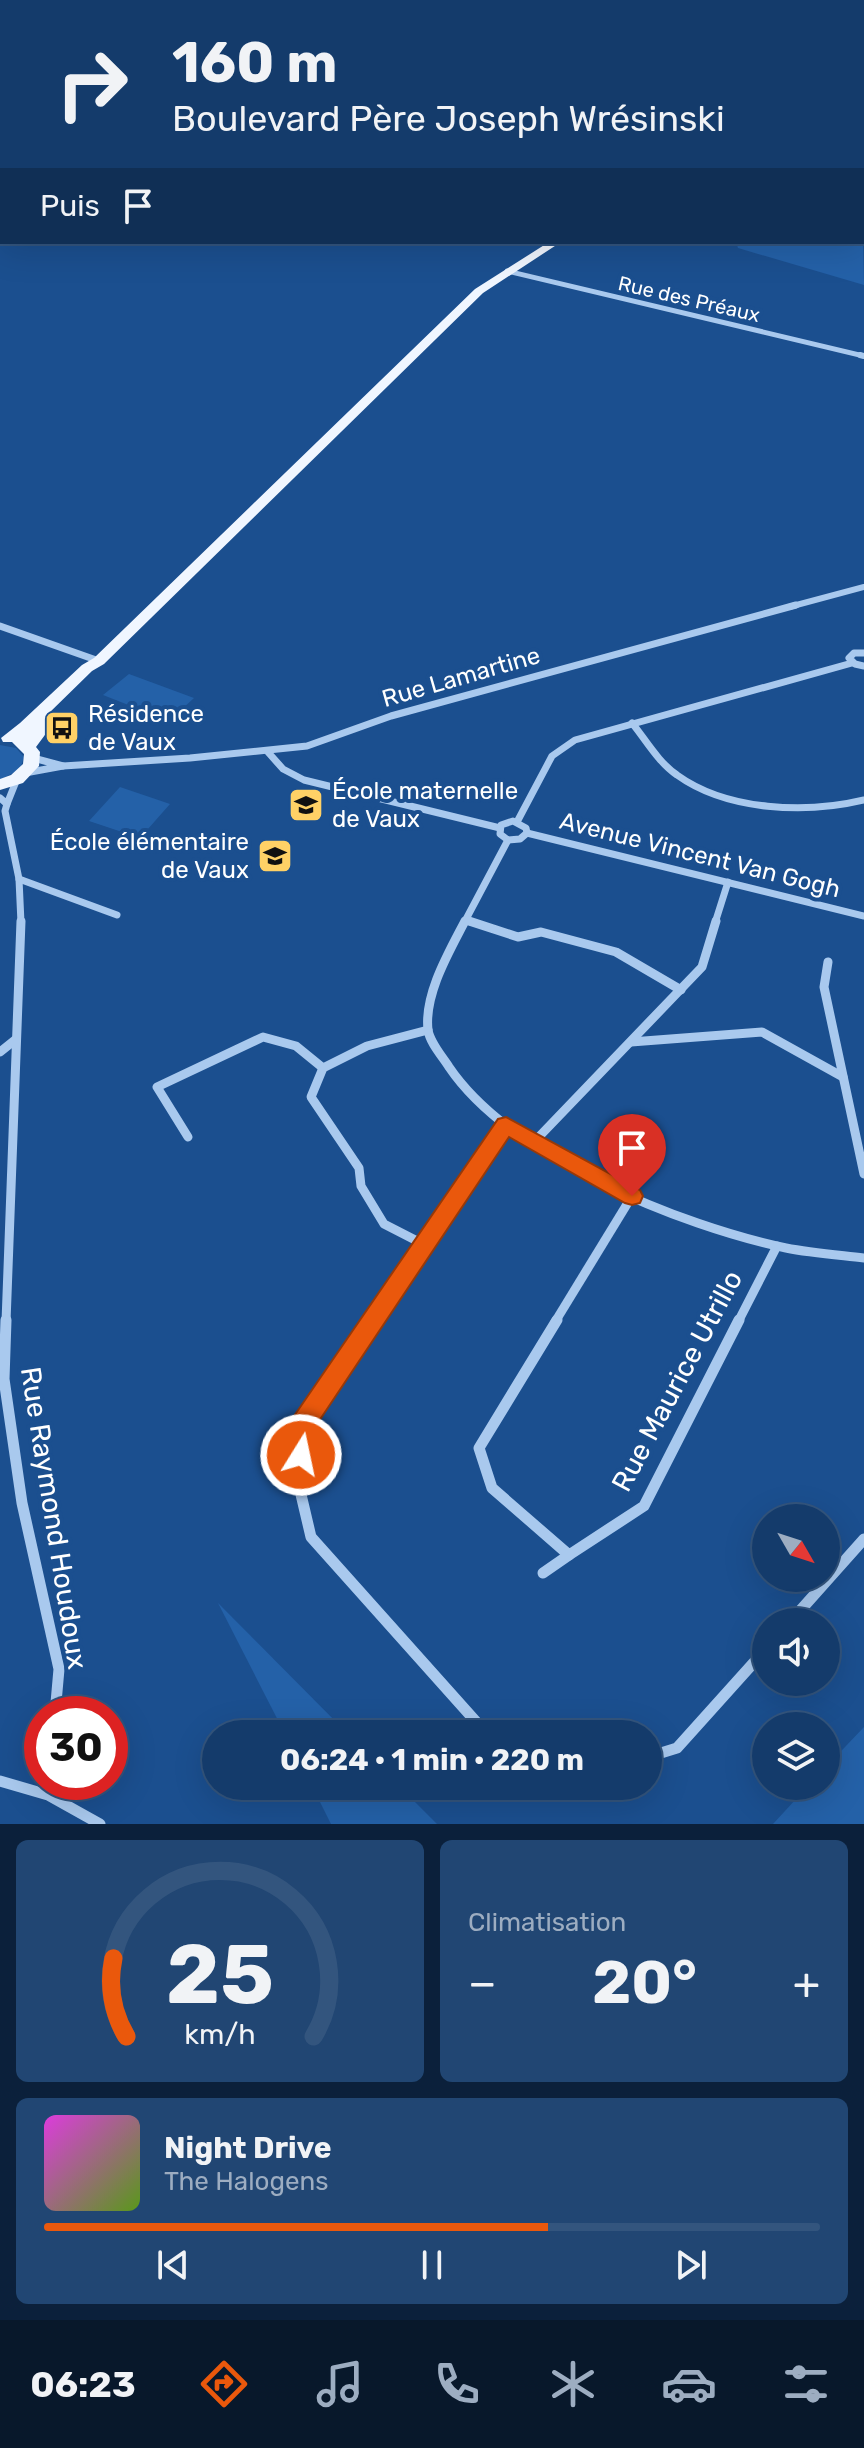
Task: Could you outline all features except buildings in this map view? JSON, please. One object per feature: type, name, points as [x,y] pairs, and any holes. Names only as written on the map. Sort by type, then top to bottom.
[{"type":"main road","points":[[20,769],[5,738],[26,727],[87,668],[99,661],[479,291],[553,244]]},
{"type":"main road","points":[[20,769],[35,733],[96,671],[99,661]]},
{"type":"street","name":"Rue des Préaux","points":[[507,271],[864,356]]},
{"type":"street","name":"Rue Lamartine","points":[[20,769],[307,746],[391,716],[864,587]]},
{"type":"street","points":[[0,626],[99,661]]},
{"type":"street","points":[[852,663],[849,658],[852,654],[864,653]]},
{"type":"street","points":[[517,822],[548,763],[558,750],[575,740],[852,663],[864,666]]},
{"type":"street","points":[[632,723],[671,769],[711,791],[779,806],[837,806],[864,800]]},
{"type":"street","points":[[267,751],[283,769],[304,780],[500,828]]},
{"type":"street","name":"Rue Lamartine","points":[[20,769],[63,766]]},
{"type":"street","name":"Rue Raymond Houdoux","points":[[20,769],[4,801],[19,879],[21,936],[2,1378],[22,1503],[59,1669],[57,1696]]},
{"type":"street","points":[[517,822],[526,828],[527,833],[520,839],[508,840],[502,836],[500,828],[505,823],[517,822]]},
{"type":"street","name":"Avenue Vincent Van Gogh","points":[[527,833],[864,916]]},
{"type":"street","points":[[508,840],[439,975],[428,1030],[449,1074],[506,1125],[533,1143],[632,1196],[667,1211],[777,1246],[864,1258]]},
{"type":"street","points":[[19,879],[117,915]]},
{"type":"street","points":[[533,1143],[702,967],[728,882]]},
{"type":"street","points":[[467,921],[518,937],[541,932],[616,952],[681,990]]},
{"type":"street","points":[[828,962],[824,987],[864,1174]]},
{"type":"street","points":[[423,1244],[384,1224],[361,1186],[359,1168],[311,1097],[323,1068],[367,1046],[428,1030]]},
{"type":"street","points":[[631,1042],[762,1032],[843,1077]]},
{"type":"street","points":[[188,1137],[157,1087],[263,1037],[296,1046],[323,1068]]},
{"type":"street","points":[[0,1052],[15,1040]]},
{"type":"street","points":[[474,1720],[311,1537],[299,1486],[303,1424],[506,1125]]},
{"type":"street","points":[[569,1555],[492,1488],[479,1448],[632,1196]]},
{"type":"street","name":"Rue Maurice Utrillo","points":[[543,1573],[644,1506],[777,1246]]},
{"type":"street","points":[[802,1608],[864,1539]]},
{"type":"street","points":[[662,1753],[677,1748],[752,1665]]},
{"type":"street","points":[[0,1781],[24,1784]]},
{"type":"street","points":[[65,1800],[100,1824]]},
{"type":"shaded area","points":[[737,244],[863,244],[864,285],[738,248]]},
{"type":"shaded area","points":[[129,674],[194,698],[169,721],[103,695]]},
{"type":"shaded area","points":[[0,745],[16,748],[24,757],[20,769],[0,780]]},
{"type":"shaded area","points":[[120,787],[170,804],[140,838],[89,821]]},
{"type":"shaded area","points":[[218,1603],[334,1720],[278,1720]]},
{"type":"shaded area","points":[[864,1727],[864,1824],[773,1824],[795,1800],[840,1800],[840,1752]]},
{"type":"shaded area","points":[[319,1800],[413,1800],[437,1824],[331,1824]]},
{"type":"place","name":"Résidence de Vaux","points":[[62,728]]},
{"type":"place","name":"École maternelle de Vaux","points":[[306,805]]},
{"type":"place","name":"École élémentaire de Vaux","points":[[275,856]]},
{"type":"route","points":[[301,1455],[303,1424],[506,1125],[533,1143],[632,1196]]}]
